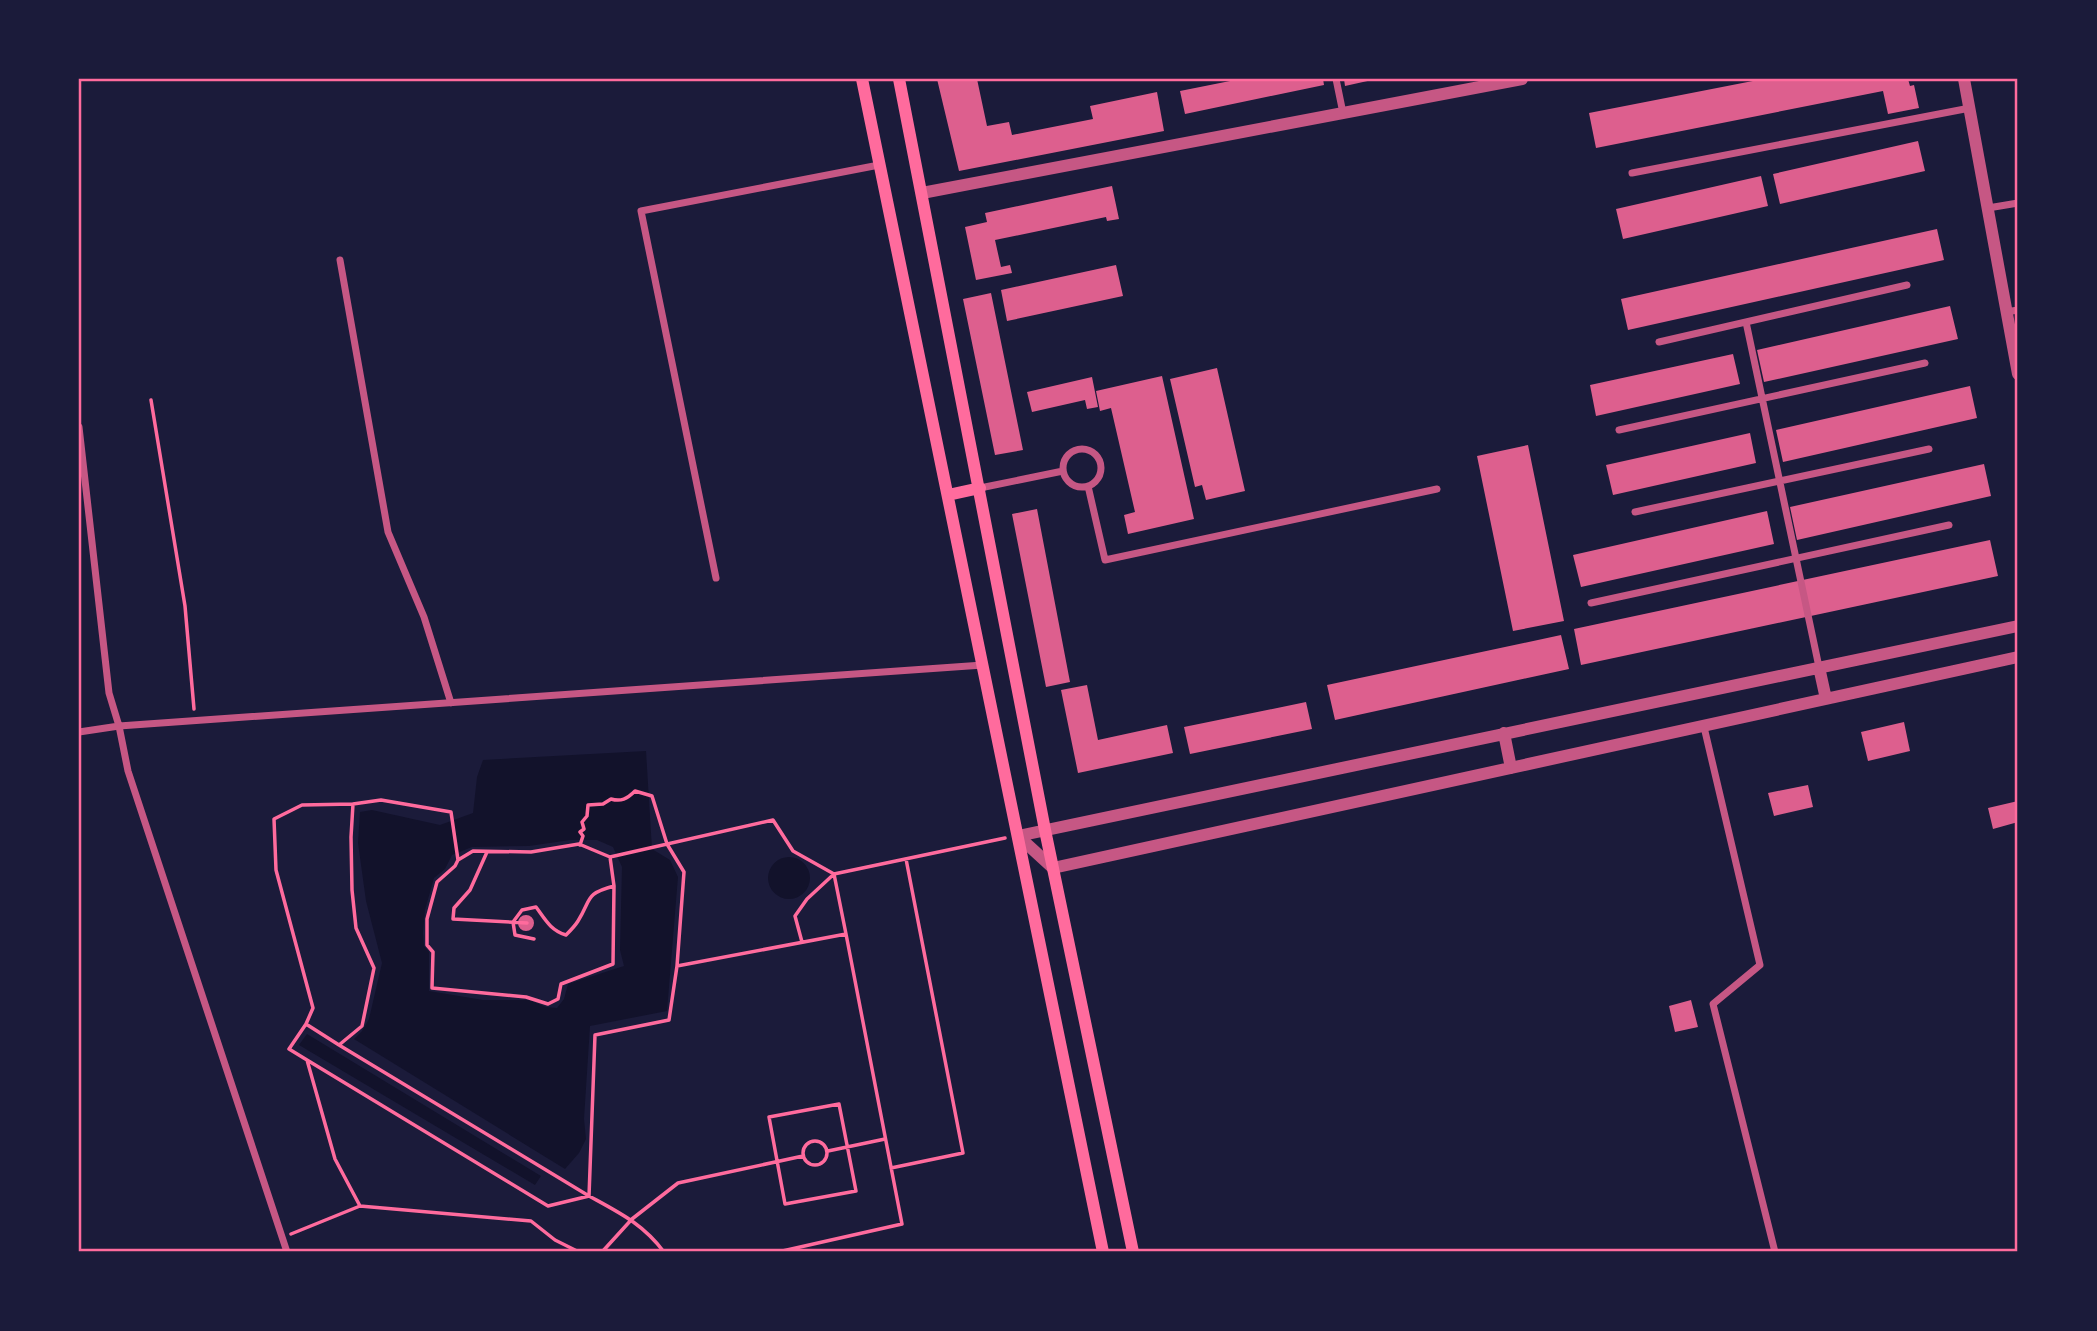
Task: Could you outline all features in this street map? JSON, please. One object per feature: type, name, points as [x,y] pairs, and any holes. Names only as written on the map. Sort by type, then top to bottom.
[{"type":"main road","points":[[862,79],[1103,1252]]},
{"type":"main road","points":[[899,79],[1045,830],[1133,1252]]},
{"type":"main road","points":[[948,495],[980,488]]},
{"type":"street","points":[[1336,79],[1343,113]]},
{"type":"street","points":[[922,193],[1522,79]]},
{"type":"street","points":[[1964,79],[1987,208],[2012,311],[2018,374]]},
{"type":"street","points":[[1632,173],[1969,108]]},
{"type":"street","points":[[716,578],[641,211],[880,165]]},
{"type":"street","points":[[1987,208],[2018,203]]},
{"type":"street","points":[[340,260],[388,532],[424,617],[451,703]]},
{"type":"street","points":[[1659,342],[1908,285]]},
{"type":"street","points":[[1746,322],[1826,699]]},
{"type":"street","points":[[1619,430],[1925,363]]},
{"type":"street","points":[[79,427],[109,693],[128,772],[287,1252]]},
{"type":"street","points":[[1086,449],[1100,461],[1101,473],[1098,479],[1088,486],[1069,482],[1063,471],[1066,459],[1074,450],[1086,449]]},
{"type":"street","points":[[1634,512],[1928,449]]},
{"type":"street","points":[[980,488],[1063,471]]},
{"type":"street","points":[[1088,486],[1105,560],[1437,489]]},
{"type":"street","points":[[1591,603],[1949,525]]},
{"type":"street","points":[[1017,836],[2018,626]]},
{"type":"street","points":[[1017,836],[1053,867],[2018,657]]},
{"type":"street","points":[[79,732],[119,726],[984,665]]},
{"type":"street","points":[[1704,727],[1760,964],[1713,1004],[1775,1252]]},
{"type":"street","points":[[1504,733],[1511,768]]},
{"type":"path","points":[[151,400],[185,606],[195,721]]},
{"type":"path","points":[[580,844],[583,836],[580,832],[584,829],[582,822],[587,816],[588,805],[603,804],[611,799],[628,799],[635,792],[652,796],[667,844],[684,872],[677,966],[669,1020],[595,1035],[589,1196]]},
{"type":"path","points":[[589,1196],[548,1206],[289,1049],[313,1008],[276,870],[274,819],[302,805],[353,804],[382,800],[452,812],[458,858],[455,866],[437,883],[427,919],[427,945],[433,952],[432,988],[526,997],[548,1004],[558,999],[561,984],[614,964],[614,886],[610,857]]},
{"type":"path","points":[[339,1045],[362,1026],[374,968],[356,928],[352,890],[353,804]]},
{"type":"path","points":[[458,858],[473,851],[531,852],[580,844],[610,857],[773,820],[793,852],[834,874]]},
{"type":"path","points":[[802,942],[795,916],[807,899],[834,874],[1017,836]]},
{"type":"path","points":[[487,852],[470,890],[454,908],[453,919],[527,923]]},
{"type":"path","points":[[891,1168],[963,1153],[906,859]]},
{"type":"path","points":[[778,1252],[902,1224],[834,874]]},
{"type":"path","points":[[534,939],[515,935],[513,922],[522,910],[536,907],[556,932],[566,934],[578,923],[588,898],[599,890],[614,886]]},
{"type":"path","points":[[677,966],[846,934]]},
{"type":"path","points":[[306,1024],[589,1196],[632,1219],[652,1236],[664,1252]]},
{"type":"path","points":[[307,1060],[335,1159],[360,1206]]},
{"type":"path","points":[[839,1104],[848,1147],[856,1191],[785,1204],[769,1117],[839,1104]]},
{"type":"path","points":[[828,1151],[885,1139]]},
{"type":"path","points":[[813,1141],[825,1145],[828,1151],[824,1162],[818,1165],[812,1165],[803,1156],[807,1144],[813,1141]]},
{"type":"path","points":[[602,1252],[632,1219],[678,1183],[803,1156]]},
{"type":"path","points":[[283,1237],[360,1206],[531,1221],[555,1240],[579,1252]]},
{"type":"shaded area","points":[[646,751],[652,849],[670,860],[678,877],[667,1011],[590,1026],[584,1119],[586,1139],[579,1153],[565,1169],[354,1039],[369,1019],[382,963],[366,901],[358,843],[360,812],[372,810],[440,825],[473,813],[477,777],[483,760]],"holes":[[[570,840],[597,840],[613,847],[622,867],[620,950],[624,966],[568,984],[564,999],[557,1008],[529,1000],[483,1000],[429,991],[429,952],[424,946],[423,933],[425,910],[434,878],[445,869],[452,855],[472,847],[529,846]]]},
{"type":"shaded area","points":[[789,857],[804,863],[810,878],[804,893],[789,899],[774,893],[768,878],[774,863]]},
{"type":"shaded area","points":[[307,1034],[541,1176],[535,1185],[299,1045]]},
{"type":"building","points":[[937,79],[977,79],[987,126],[1009,122],[1012,135],[1093,119],[1090,106],[1157,92],[1164,131],[959,171]]},
{"type":"building","points":[[1240,79],[1323,79],[1324,85],[1185,114],[1180,91]]},
{"type":"building","points":[[1344,79],[1372,79],[1372,80],[1345,86]]},
{"type":"building","points":[[1763,79],[1908,79],[1910,86],[1914,85],[1919,108],[1888,114],[1883,91],[1596,148],[1589,113]]},
{"type":"building","points":[[1918,141],[1925,171],[1780,204],[1773,174]]},
{"type":"building","points":[[1761,176],[1768,206],[1623,239],[1616,209]]},
{"type":"building","points":[[1112,186],[1119,219],[1107,221],[1106,217],[995,240],[1001,267],[1010,265],[1012,273],[976,280],[965,227],[987,222],[985,213]]},
{"type":"building","points":[[1937,229],[1944,260],[1628,330],[1621,299]]},
{"type":"building","points":[[1116,265],[1123,296],[1007,321],[1001,290]]},
{"type":"building","points":[[991,293],[1023,450],[995,455],[963,299]]},
{"type":"building","points":[[1950,306],[1958,339],[1764,382],[1757,350]]},
{"type":"building","points":[[1733,354],[1740,384],[1596,416],[1590,385]]},
{"type":"building","points":[[1217,368],[1245,491],[1206,500],[1202,485],[1195,487],[1170,379]]},
{"type":"building","points":[[1162,376],[1194,519],[1128,534],[1124,515],[1135,512],[1111,408],[1100,411],[1096,391]]},
{"type":"building","points":[[1092,377],[1098,407],[1087,409],[1085,400],[1032,412],[1027,392]]},
{"type":"building","points":[[1970,386],[1977,418],[1783,462],[1776,430]]},
{"type":"building","points":[[1750,433],[1756,463],[1613,495],[1606,465]]},
{"type":"building","points":[[1528,445],[1564,621],[1513,631],[1477,456]]},
{"type":"building","points":[[1984,464],[1991,496],[1797,540],[1790,507]]},
{"type":"building","points":[[1037,509],[1070,682],[1046,687],[1012,514]]},
{"type":"building","points":[[1767,511],[1774,544],[1581,587],[1573,555]]},
{"type":"building","points":[[1990,540],[1998,576],[1581,665],[1574,629]]},
{"type":"building","points":[[1561,635],[1569,669],[1335,720],[1327,685]]},
{"type":"building","points":[[1087,685],[1098,740],[1167,725],[1173,753],[1078,773],[1061,690]]},
{"type":"building","points":[[1306,702],[1312,729],[1190,754],[1184,727]]},
{"type":"building","points":[[1904,722],[1910,751],[1868,761],[1861,732]]},
{"type":"building","points":[[1808,785],[1813,807],[1774,816],[1768,793]]},
{"type":"building","points":[[2018,801],[2018,822],[1993,829],[1988,808]]},
{"type":"building","points":[[526,915],[532,917],[532,929],[526,931],[520,929],[518,923],[520,917]]},
{"type":"building","points":[[1691,1000],[1698,1027],[1675,1032],[1669,1006]]}]
